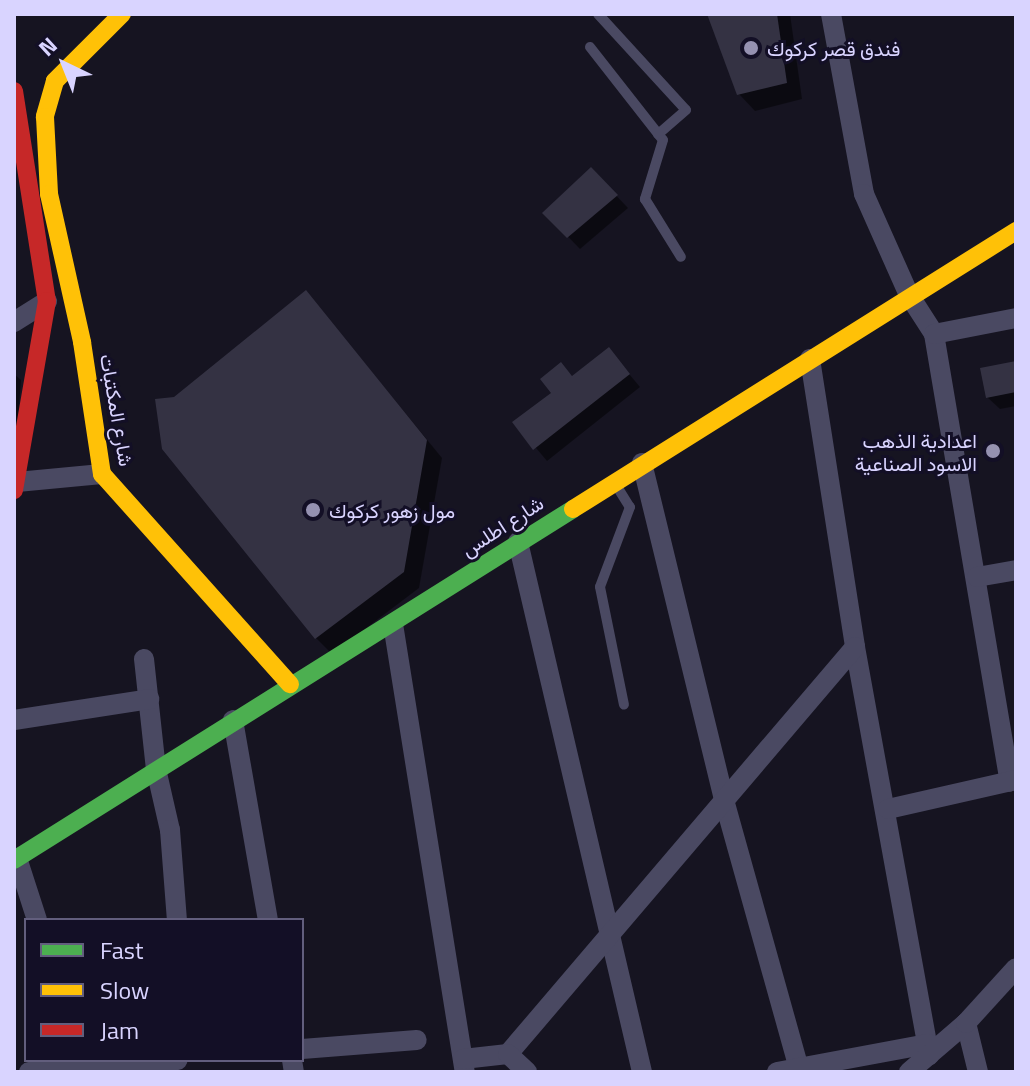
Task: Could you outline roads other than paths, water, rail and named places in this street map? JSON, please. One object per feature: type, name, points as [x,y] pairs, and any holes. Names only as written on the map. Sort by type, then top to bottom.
[{"type":"street","points":[[16,121],[122,14]]},
{"type":"street","points":[[831,14],[864,194],[909,295],[934,334],[1013,781],[888,809]]},
{"type":"street","name":"شارع المكتبات","points":[[51,88],[49,194],[82,342],[102,474],[290,684]]},
{"type":"street","points":[[14,91],[16,121],[47,301],[16,486],[102,474]]},
{"type":"street","name":"شارع اطلس","points":[[16,859],[290,684],[393,624],[613,480],[1016,231]]},
{"type":"street","points":[[14,322],[47,301]]},
{"type":"street","points":[[934,334],[1016,318]]},
{"type":"street","points":[[810,359],[855,647],[888,809],[928,1050]]},
{"type":"street","points":[[642,463],[724,800],[799,1070]]},
{"type":"street","points":[[518,542],[612,932],[642,1072]]},
{"type":"street","points":[[977,577],[1016,570]]},
{"type":"street","points":[[393,624],[464,1065],[508,1054],[855,647]]},
{"type":"street","points":[[144,659],[156,769],[170,830],[177,918]]},
{"type":"street","points":[[14,720],[149,699]]},
{"type":"street","points":[[233,720],[268,918]]},
{"type":"street","points":[[16,859],[36,918]]},
{"type":"street","points":[[909,1072],[928,1050],[966,1023],[1016,968]]},
{"type":"street","points":[[966,1023],[978,1072]]},
{"type":"street","points":[[304,1049],[417,1040]]},
{"type":"street","points":[[777,1072],[928,1050]]},
{"type":"street","points":[[508,1054],[527,1072]]},
{"type":"street","points":[[29,1072],[76,1064],[139,1062]]},
{"type":"lane","points":[[598,14],[686,110],[658,134]]},
{"type":"lane","points":[[590,47],[663,140],[645,199],[681,257]]},
{"type":"lane","points":[[613,480],[630,507],[600,587],[624,705]]},
{"type":"place","name":"فندق قصر كركوك","points":[[751,48]]},
{"type":"place","name":"اعدادية الذهب الاسود الصناعية","points":[[993,451]]},
{"type":"place","name":"مول زهور كركوك","points":[[313,510]]}]
